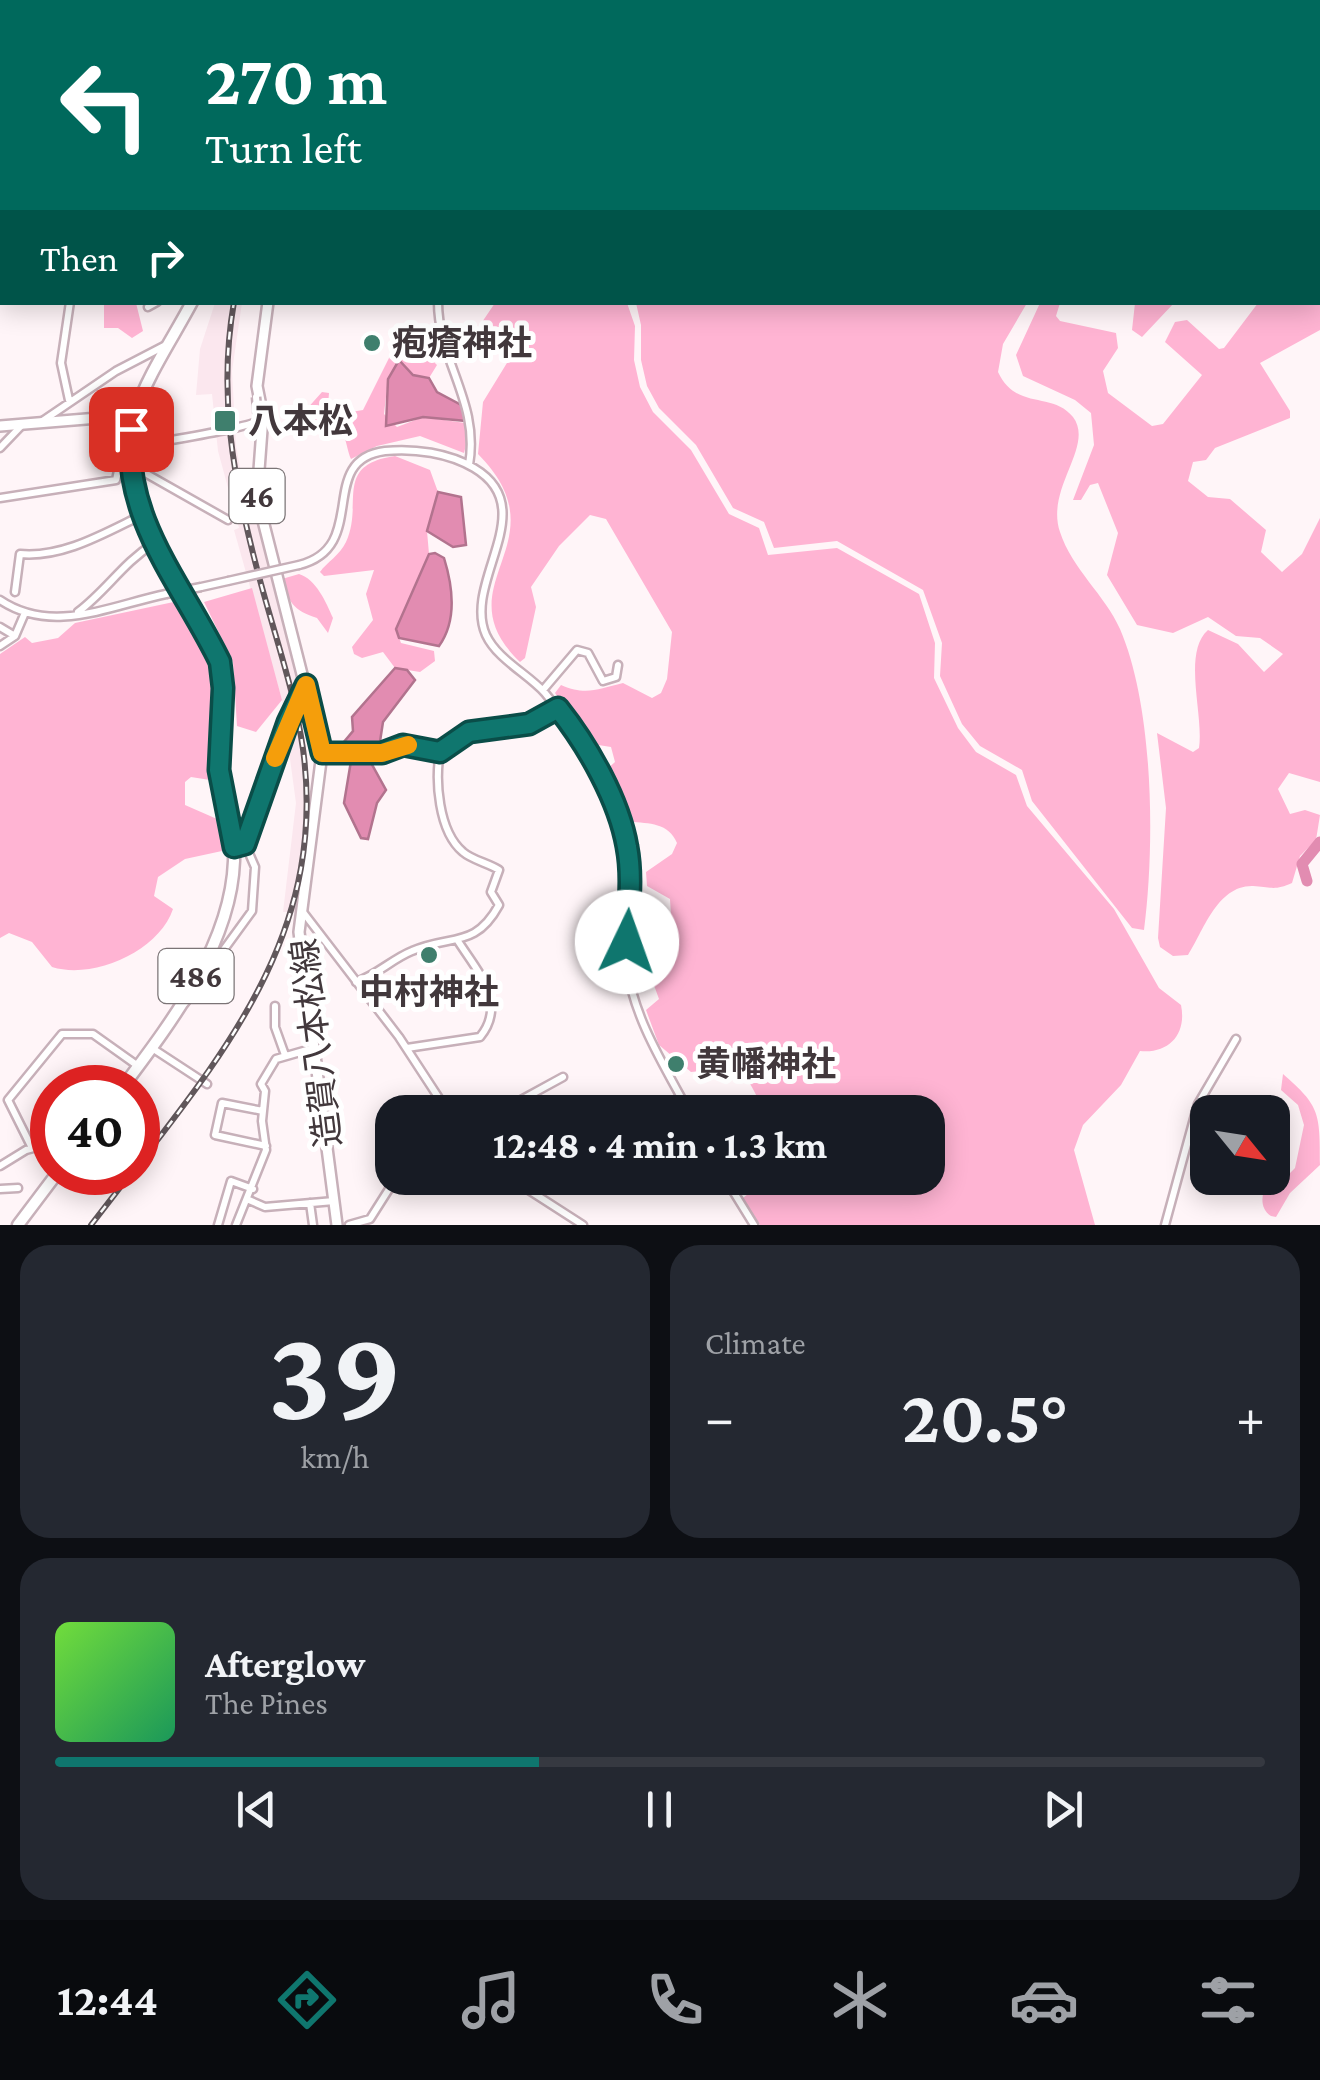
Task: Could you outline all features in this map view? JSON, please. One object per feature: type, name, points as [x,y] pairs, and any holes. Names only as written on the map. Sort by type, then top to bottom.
[{"type":"highway","name":"486","points":[[139,1065],[181,1006],[222,915],[239,846],[219,770],[223,688],[220,662],[140,516],[136,449],[140,415],[189,305]]},
{"type":"highway","points":[[18,1225],[41,1195]]},
{"type":"main road","name":"46","points":[[268,305],[257,396],[263,416],[258,472],[260,513],[306,685]]},
{"type":"main road","points":[[0,426],[140,415]]},
{"type":"main road","points":[[239,846],[306,685]]},
{"type":"main road","name":"造賀八本松線","points":[[306,685],[322,753],[300,932],[337,1225]]},
{"type":"street","points":[[69,400],[61,363],[70,305]]},
{"type":"street","points":[[148,308],[152,305]]},
{"type":"street","points":[[438,305],[441,341],[449,348],[456,385],[472,417],[469,464]]},
{"type":"street","points":[[41,422],[69,400],[170,344]]},
{"type":"street","points":[[0,498],[41,489],[106,484],[119,478],[121,457],[136,449],[196,432],[249,428],[258,420],[257,396]]},
{"type":"street","points":[[0,448],[22,424]]},
{"type":"street","points":[[165,430],[141,426],[136,449],[139,468],[228,520]]},
{"type":"street","points":[[0,600],[38,619],[73,615],[299,565],[324,555],[338,537],[346,479],[366,456],[387,451],[425,452],[469,464],[492,484],[502,511],[499,551],[482,602],[484,626],[495,648],[558,708],[582,743],[624,830],[630,865],[627,963],[631,988],[682,1095]]},
{"type":"street","points":[[14,592],[20,554],[42,556],[98,537],[140,516]]},
{"type":"street","points":[[73,615],[96,598],[127,560],[154,543]]},
{"type":"street","points":[[0,646],[16,636],[24,615]]},
{"type":"street","points":[[0,627],[16,636]]},
{"type":"street","points":[[542,690],[577,650],[588,653],[603,681],[616,677],[618,666]]},
{"type":"street","points":[[322,753],[382,753],[403,745],[440,752],[469,732],[529,724],[558,708]]},
{"type":"street","points":[[356,982],[416,949],[458,941],[490,922],[499,905],[491,892],[499,870],[459,848],[435,786],[440,752]]},
{"type":"street","points":[[181,1006],[190,1000],[252,911],[255,867],[239,846]]},
{"type":"street","points":[[303,912],[407,1048],[437,1095]]},
{"type":"street","points":[[407,1048],[480,1037],[488,1025],[492,994],[458,941]]},
{"type":"street","points":[[275,1006],[275,1027],[285,1055]]},
{"type":"street","points":[[37,1065],[66,1032],[93,1034],[137,1065]]},
{"type":"street","points":[[1165,1225],[1198,1104],[1236,1039]]},
{"type":"street","points":[[152,1048],[207,1084]]},
{"type":"street","points":[[236,1225],[253,1189],[266,1146],[266,1091],[261,1084],[276,1059],[314,1048]]},
{"type":"street","points":[[30,1073],[4,1103],[17,1112],[30,1143]]},
{"type":"street","points":[[531,1095],[564,1077]]},
{"type":"street","points":[[263,1112],[222,1103],[215,1136],[266,1146]]},
{"type":"street","points":[[0,1166],[30,1149]]},
{"type":"street","points":[[218,1225],[231,1180],[253,1189]]},
{"type":"street","points":[[0,1189],[18,1188]]},
{"type":"street","points":[[349,1225],[370,1219],[385,1195]]},
{"type":"street","points":[[536,1195],[582,1225]]},
{"type":"street","points":[[735,1195],[754,1225]]},
{"type":"street","points":[[248,1200],[265,1207],[334,1201]]},
{"type":"street","points":[[310,1203],[313,1225]]},
{"type":"shaded area","points":[[104,305],[136,305],[143,331],[132,338],[118,328],[104,328]]},
{"type":"shaded area","points":[[214,305],[242,305],[232,371],[236,445],[243,485],[254,483],[255,502],[301,701],[310,798],[304,875],[295,912],[283,912],[296,803],[282,700],[234,530],[239,528],[218,451],[212,394],[196,395],[200,349]]},
{"type":"shaded area","points":[[494,305],[628,305],[635,326],[634,360],[640,387],[653,412],[691,450],[729,514],[759,528],[768,555],[837,548],[919,594],[935,643],[934,678],[958,728],[976,752],[1016,775],[1027,806],[1114,909],[1159,988],[1181,1005],[1181,1025],[1174,1040],[1159,1049],[1140,1051],[1121,1085],[1083,1125],[1074,1150],[1095,1225],[760,1225],[743,1198],[747,1195],[945,1195],[945,1095],[756,1095],[742,1073],[721,1055],[709,1058],[701,1071],[691,1072],[659,1045],[646,1010],[659,999],[651,977],[659,959],[656,936],[671,915],[670,899],[647,886],[646,872],[672,854],[677,843],[664,828],[630,822],[606,770],[615,762],[611,747],[592,744],[555,693],[561,685],[585,691],[623,683],[652,698],[661,693],[667,679],[672,632],[606,519],[590,515],[559,546],[531,587],[536,607],[525,658],[520,662],[499,634],[492,609],[494,585],[509,538],[510,513],[502,485],[478,454],[483,402],[518,345],[478,328]]},
{"type":"shaded area","points":[[636,305],[1026,305],[1003,344],[998,372],[1014,392],[1064,409],[1078,428],[1075,455],[1063,484],[1057,516],[1072,558],[1120,629],[1140,698],[1150,819],[1144,930],[1132,928],[1032,801],[1022,770],[980,746],[962,724],[940,676],[942,643],[923,590],[837,541],[774,548],[764,522],[733,508],[696,445],[659,408],[647,386],[641,360]]},
{"type":"shaded area","points":[[1039,305],[1059,305],[1056,316],[1060,321],[1116,333],[1118,348],[1103,371],[1108,393],[1152,426],[1163,424],[1202,375],[1165,342],[1175,322],[1187,320],[1219,349],[1224,348],[1256,305],[1320,305],[1320,330],[1260,363],[1290,411],[1290,418],[1215,448],[1206,460],[1193,462],[1188,481],[1208,497],[1230,499],[1266,530],[1261,552],[1282,572],[1302,554],[1320,518],[1320,782],[1289,773],[1278,789],[1290,814],[1305,810],[1320,815],[1316,840],[1300,856],[1292,883],[1277,888],[1240,888],[1230,893],[1213,912],[1188,955],[1173,956],[1160,947],[1158,938],[1166,808],[1157,733],[1193,752],[1199,748],[1196,654],[1208,630],[1238,644],[1264,672],[1283,654],[1260,638],[1236,636],[1208,617],[1173,633],[1137,625],[1107,575],[1118,533],[1098,483],[1090,485],[1081,500],[1073,500],[1094,445],[1091,413],[1075,400],[1023,376],[1016,355]]},
{"type":"shaded area","points":[[1135,305],[1172,305],[1142,337],[1132,330]]},
{"type":"shaded area","points":[[395,346],[427,355],[437,365],[429,378],[388,379],[384,414],[397,427],[423,417],[465,423],[469,433],[464,453],[420,436],[377,446],[351,459],[336,425],[330,421],[313,428],[296,421],[322,392],[329,393],[327,416],[363,410]]},
{"type":"shaded area","points":[[399,360],[413,375],[429,378],[437,392],[465,407],[467,421],[423,417],[386,426],[388,379]]},
{"type":"shaded area","points":[[395,456],[430,470],[438,492],[427,531],[429,554],[396,629],[401,643],[434,651],[435,661],[420,672],[395,668],[383,652],[362,658],[354,654],[352,647],[373,620],[366,594],[374,570],[324,576],[320,572],[346,542],[357,477],[376,461]]},
{"type":"shaded area","points":[[438,492],[461,497],[466,545],[453,547],[427,531]]},
{"type":"shaded area","points":[[429,554],[444,558],[452,604],[449,626],[439,646],[399,638],[396,629]]},
{"type":"shaded area","points":[[299,574],[315,586],[327,605],[333,618],[328,633],[317,618],[302,612],[290,600],[282,579]]},
{"type":"shaded area","points":[[252,588],[282,700],[256,732],[237,726],[233,662],[204,602]]},
{"type":"shaded area","points":[[183,600],[218,671],[214,776],[210,780],[191,777],[185,782],[185,805],[217,819],[225,844],[222,851],[185,859],[158,877],[154,896],[173,909],[166,924],[140,949],[123,959],[87,969],[52,967],[32,942],[9,933],[0,938],[0,654],[25,637],[32,643],[58,638],[75,623]]},
{"type":"shaded area","points":[[395,668],[407,670],[415,680],[383,722],[379,748],[338,749],[353,731],[352,717]]},
{"type":"shaded area","points":[[351,761],[370,761],[386,790],[377,803],[368,839],[361,838],[344,803]]},
{"type":"shaded area","points":[[1283,1074],[1311,1103],[1319,1133],[1320,1165],[1290,1193],[1290,1173],[1295,1168],[1304,1125],[1298,1105],[1281,1090]]},
{"type":"shaded area","points":[[1289,1195],[1276,1217],[1267,1213],[1262,1198]]},
{"type":"waterway","points":[[1307,881],[1302,864],[1320,842]]},
{"type":"railway","points":[[160,1136],[209,1071],[266,974],[287,923],[301,869],[307,811],[299,726],[248,532],[230,435],[227,369],[234,305]]},
{"type":"railway","points":[[91,1225],[114,1195]]},
{"type":"slow traffic","points":[[275,758],[306,685],[322,753],[382,753],[408,745]]},
{"type":"place","name":"疱瘡神社","points":[[372,343]]},
{"type":"place","name":"八本松","points":[[225,421]]},
{"type":"place","name":"中村神社","points":[[429,955]]},
{"type":"place","name":"黄幡神社","points":[[676,1064]]},
{"type":"route","points":[[131,429],[130,478],[136,506],[220,662],[223,688],[219,770],[234,847],[245,844],[288,722],[306,685],[322,753],[382,753],[403,745],[440,752],[469,732],[529,724],[558,708],[582,743],[624,830],[630,865],[627,942]]}]
